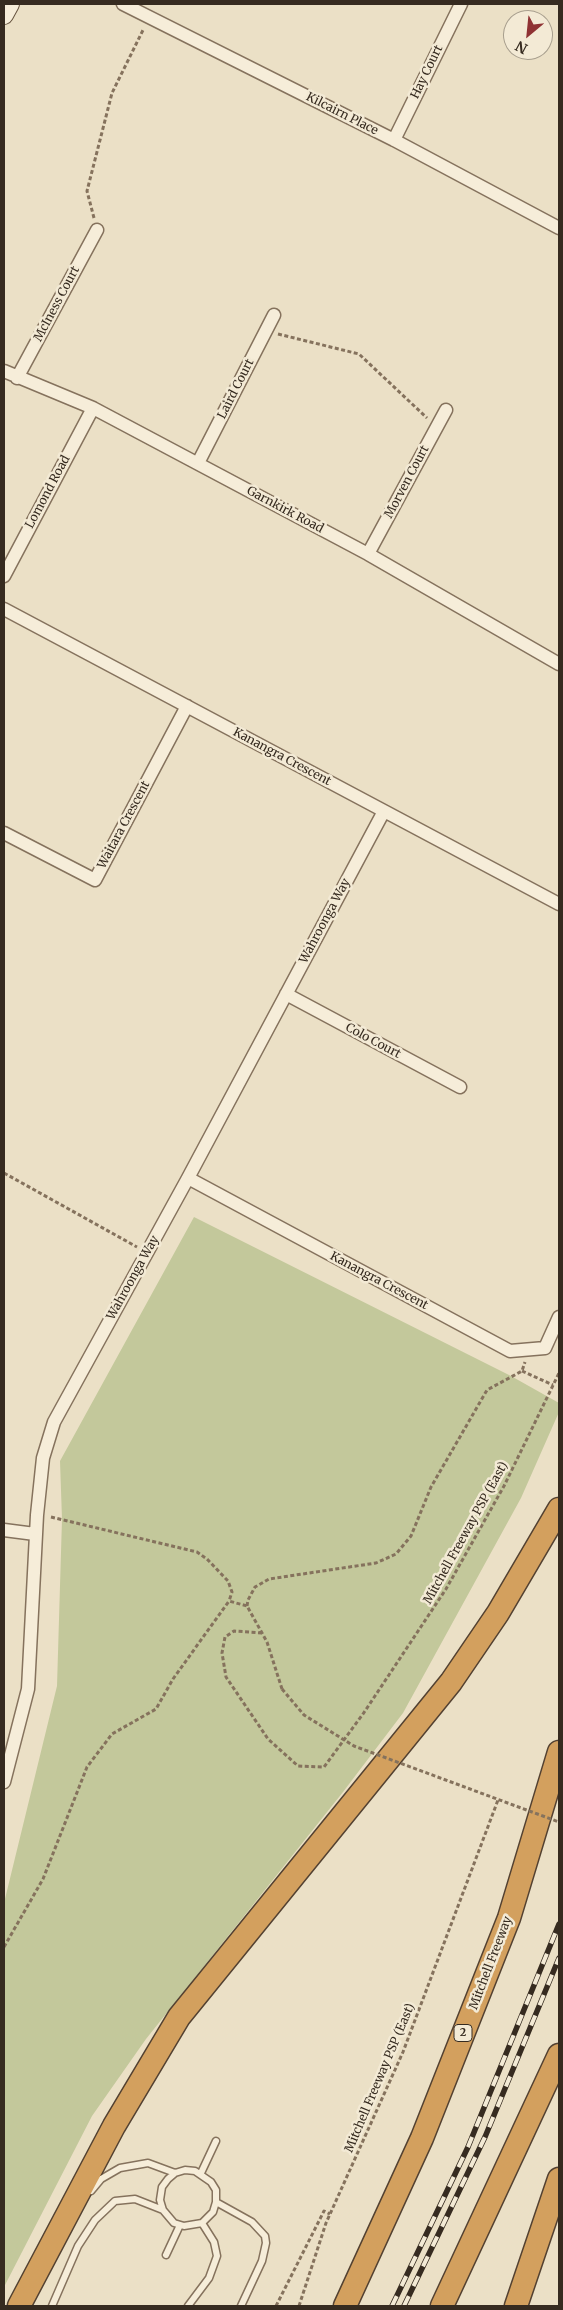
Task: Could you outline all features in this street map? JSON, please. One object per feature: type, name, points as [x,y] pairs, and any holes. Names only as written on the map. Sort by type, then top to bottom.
[{"type":"highway","points":[[19,2306],[114,2126],[179,2017],[451,1682],[498,1613],[559,1509]]},
{"type":"highway","name":"Mitchell Freeway","points":[[345,2306],[422,2138],[509,1918],[559,1752]]},
{"type":"highway","points":[[442,2306],[559,2055]]},
{"type":"highway","points":[[516,2306],[559,2179]]},
{"type":"main road","points":[[4,15],[10,4]]},
{"type":"street","name":"Kilcairn Place","points":[[124,4],[394,140],[559,228]]},
{"type":"street","name":"Hay Court","points":[[394,140],[461,4]]},
{"type":"street","name":"McIness Court","points":[[17,378],[97,230]]},
{"type":"street","name":"Laird Court","points":[[198,463],[274,315]]},
{"type":"street","name":"Garnkirk Road","points":[[4,371],[93,408],[198,463],[368,554],[559,664]]},
{"type":"street","name":"Lomond Road","points":[[4,576],[93,408]]},
{"type":"street","name":"Morven Court","points":[[368,554],[446,410]]},
{"type":"street","name":"Kanangra Crescent","points":[[4,609],[559,904]]},
{"type":"street","name":"Waitara Crescent","points":[[4,833],[95,880],[187,706]]},
{"type":"street","name":"Wahroonga Way","points":[[4,1782],[28,1689],[35,1534],[43,1458],[54,1422],[148,1253],[384,811]]},
{"type":"street","name":"Colo Court","points":[[286,994],[460,1087]]},
{"type":"street","name":"Kanangra Crescent","points":[[188,1178],[510,1351],[545,1348],[559,1318]]},
{"type":"street","points":[[4,1530],[35,1534]]},
{"type":"lane","points":[[201,2174],[216,2141]]},
{"type":"lane","points":[[74,2201],[89,2192],[101,2179],[120,2168],[148,2163],[175,2173]]},
{"type":"lane","points":[[185,2170],[201,2174],[211,2182],[216,2190],[216,2202],[213,2212],[202,2223],[192,2226],[180,2225],[167,2216],[163,2210],[160,2200],[162,2187],[175,2173],[185,2170]]},
{"type":"lane","points":[[52,2306],[78,2246],[94,2220],[116,2201],[135,2199],[163,2210]]},
{"type":"lane","points":[[216,2202],[252,2222],[265,2236],[266,2243],[262,2260],[240,2306]]},
{"type":"lane","points":[[188,2306],[209,2278],[217,2256],[214,2242],[202,2223]]},
{"type":"lane","points":[[166,2255],[180,2225]]},
{"type":"path","points":[[97,230],[87,191],[112,93],[150,17]]},
{"type":"path","points":[[266,331],[359,354],[436,427]]},
{"type":"path","points":[[4,1173],[148,1253]]},
{"type":"path","points":[[529,1349],[522,1371],[487,1390],[431,1487],[411,1536],[396,1554],[376,1563],[269,1579],[254,1587],[247,1606],[267,1642],[282,1689],[304,1715],[354,1746],[559,1822]]},
{"type":"path","points":[[522,1371],[554,1385]]},
{"type":"path","name":"Mitchell Freeway PSP (East)","points":[[262,1633],[234,1631],[225,1637],[222,1652],[226,1677],[268,1739],[298,1766],[324,1767],[363,1714],[446,1589],[504,1486],[559,1373]]},
{"type":"path","points":[[4,1946],[43,1879],[87,1767],[112,1734],[156,1710],[173,1679],[229,1601],[232,1592],[228,1581],[207,1559],[197,1552],[37,1515]]},
{"type":"path","points":[[229,1601],[247,1606]]},
{"type":"path","name":"Mitchell Freeway PSP (East)","points":[[299,2306],[330,2214],[403,2052],[498,1800]]},
{"type":"path","points":[[276,2306],[324,2211],[330,2214]]},
{"type":"green space","points":[[194,1217],[511,1376],[559,1403],[559,1412],[521,1498],[403,1713],[343,1792],[146,2039],[92,2116],[4,2287],[4,1903],[57,1686],[62,1519],[60,1461]]},
{"type":"railway","points":[[392,2306],[468,2147],[559,1924]]},
{"type":"railway","points":[[404,2306],[485,2137],[559,1958]]}]
